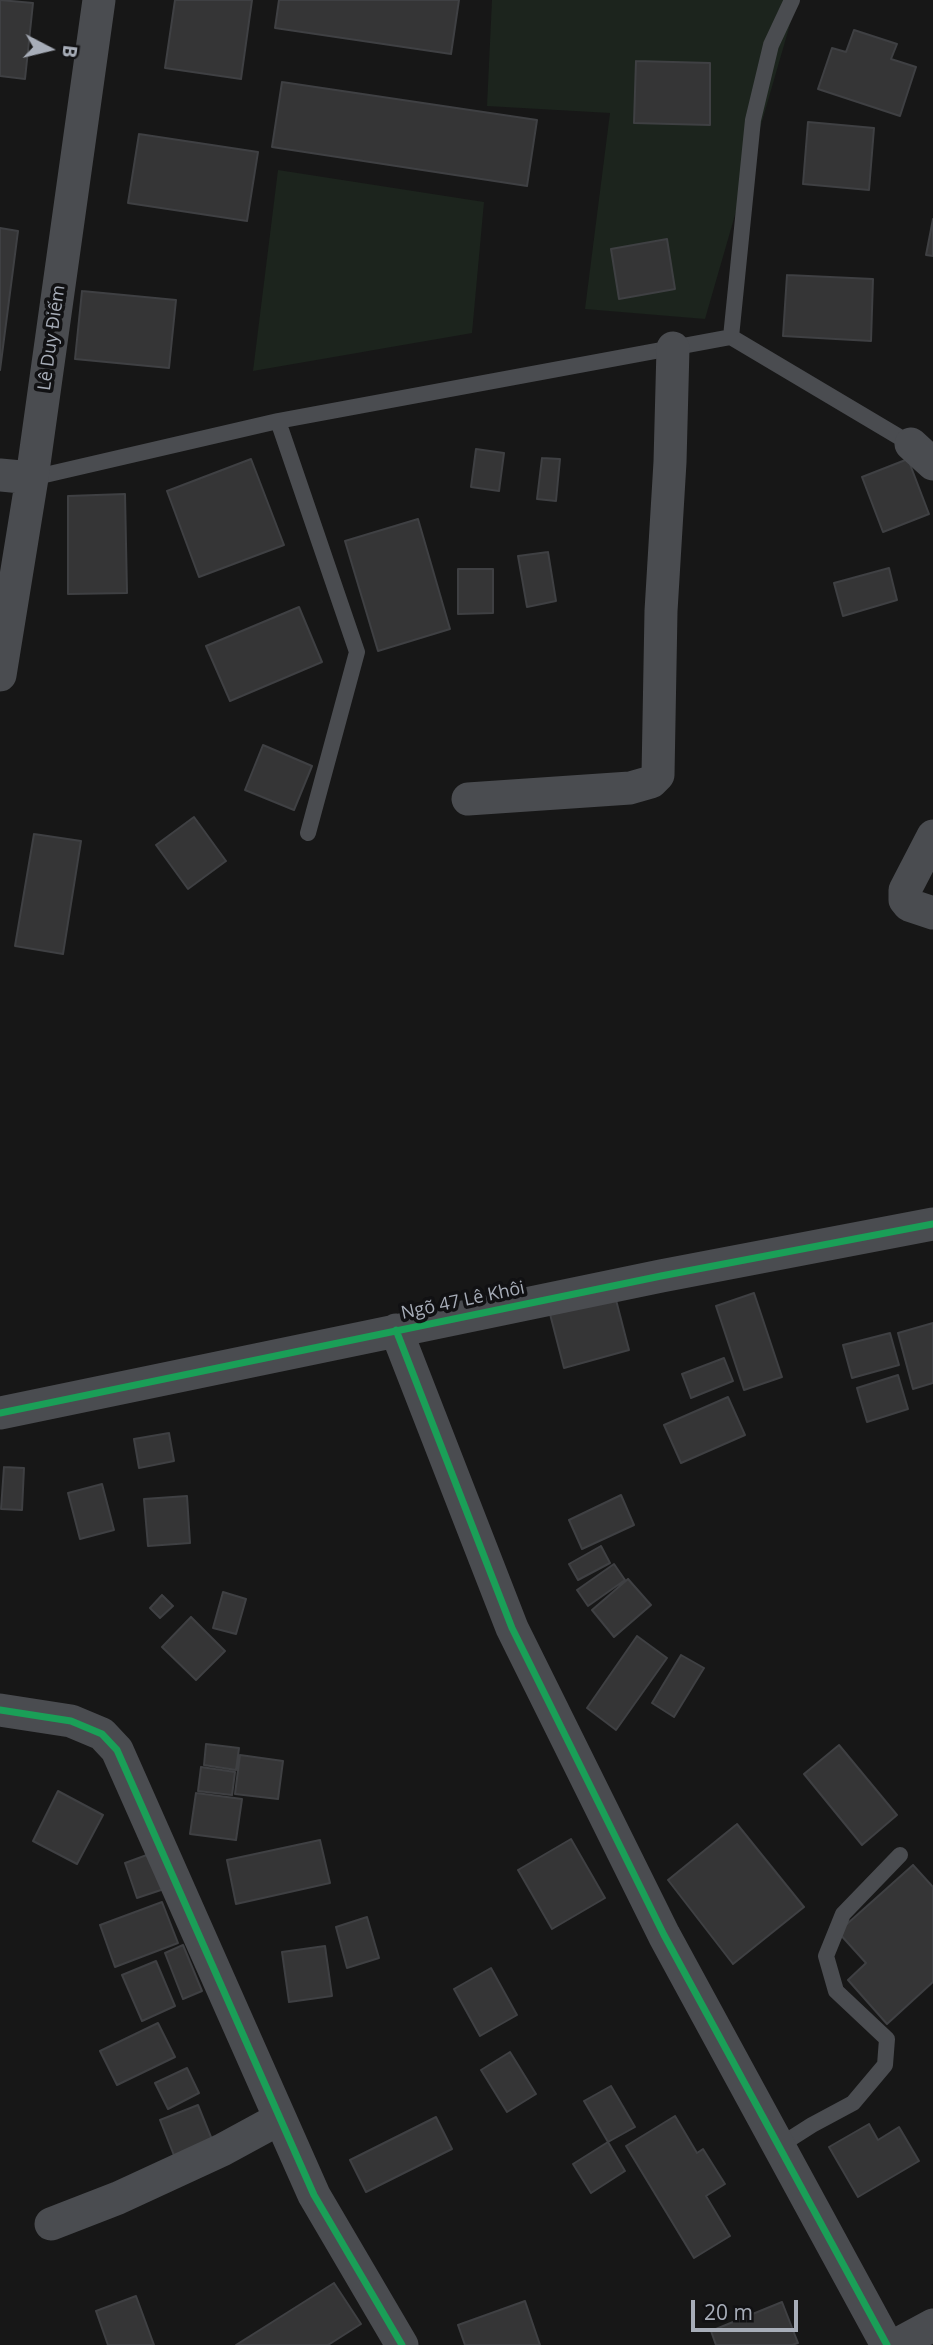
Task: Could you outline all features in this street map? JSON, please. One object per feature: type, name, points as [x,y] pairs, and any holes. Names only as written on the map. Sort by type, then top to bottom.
[{"type":"street","points":[[92,0],[99,0]]},
{"type":"street","name":"Lê Duy Điếm","points":[[0,675],[33,478],[99,0]]},
{"type":"street","points":[[468,799],[630,788],[651,782],[658,775],[661,611],[670,462],[673,348]]},
{"type":"street","points":[[0,475],[33,478]]},
{"type":"street","points":[[933,836],[905,890],[905,900],[909,905],[933,913]]},
{"type":"street","name":"Ngõ 47 Lê Khôi","points":[[0,1413],[648,1278],[933,1224]]},
{"type":"street","points":[[396,1330],[512,1628],[664,1935],[887,2345]]},
{"type":"street","points":[[0,1710],[71,1721],[102,1734],[117,1750],[313,2195],[402,2345]]},
{"type":"street","points":[[51,2224],[118,2198],[222,2150],[279,2119]]},
{"type":"street","points":[[896,2345],[933,2325]]},
{"type":"lane","points":[[731,337],[753,120],[771,45],[792,0]]},
{"type":"lane","points":[[33,478],[278,421],[731,337],[922,454]]},
{"type":"lane","points":[[278,421],[357,652],[308,833]]},
{"type":"lane","points":[[779,2146],[853,2103],[885,2065],[887,2039],[836,1991],[827,1956],[843,1914],[900,1855]]},
{"type":"shaded area","points":[[492,0],[797,0],[705,319],[585,309],[610,113],[487,106]]},
{"type":"shaded area","points":[[278,170],[484,202],[472,333],[253,371]]},
{"type":"building","points":[[0,0],[33,3],[25,79],[0,76]]},
{"type":"building","points":[[175,0],[252,0],[241,79],[165,68]]},
{"type":"building","points":[[279,0],[459,0],[451,54],[275,28]]},
{"type":"building","points":[[854,30],[897,44],[891,59],[916,67],[900,116],[818,89],[832,48],[846,52]]},
{"type":"building","points":[[636,61],[710,63],[710,125],[634,123]]},
{"type":"building","points":[[282,82],[537,120],[527,186],[272,147]]},
{"type":"building","points":[[808,122],[874,128],[869,190],[803,184]]},
{"type":"building","points":[[139,134],[258,152],[247,221],[128,203]]},
{"type":"building","points":[[933,219],[933,256],[926,255]]},
{"type":"building","points":[[0,228],[18,231],[0,370]]},
{"type":"building","points":[[667,239],[675,289],[619,299],[611,249]]},
{"type":"building","points":[[787,275],[873,279],[871,341],[783,336]]},
{"type":"building","points":[[82,291],[176,300],[169,368],[75,359]]},
{"type":"building","points":[[476,449],[504,453],[499,491],[471,487]]},
{"type":"building","points":[[542,458],[560,459],[556,501],[537,499]]},
{"type":"building","points":[[251,459],[284,545],[199,577],[167,491]]},
{"type":"building","points":[[908,459],[929,514],[883,532],[862,477]]},
{"type":"building","points":[[125,494],[127,593],[68,594],[68,496]]},
{"type":"building","points":[[418,519],[450,629],[378,651],[345,541]]},
{"type":"building","points":[[548,552],[556,601],[527,607],[518,556]]},
{"type":"building","points":[[889,568],[897,600],[843,616],[834,583]]},
{"type":"building","points":[[458,569],[493,569],[493,613],[458,614]]},
{"type":"building","points":[[299,607],[322,662],[230,701],[206,646]]},
{"type":"building","points":[[263,745],[312,766],[294,810],[245,790]]},
{"type":"building","points":[[194,817],[226,861],[188,889],[156,845]]},
{"type":"building","points":[[34,834],[81,841],[63,954],[15,946]]},
{"type":"building","points":[[754,1293],[782,1377],[744,1390],[716,1306]]},
{"type":"building","points":[[615,1296],[629,1350],[564,1368],[550,1314]]},
{"type":"building","points":[[933,1323],[933,1383],[913,1389],[898,1333]]},
{"type":"building","points":[[890,1333],[899,1365],[852,1378],[843,1345]]},
{"type":"building","points":[[724,1358],[733,1381],[691,1398],[682,1374]]},
{"type":"building","points":[[898,1375],[908,1409],[867,1422],[857,1388]]},
{"type":"building","points":[[728,1397],[745,1435],[681,1463],[664,1425]]},
{"type":"building","points":[[169,1433],[174,1461],[139,1468],[134,1439]]},
{"type":"building","points":[[4,1467],[24,1468],[22,1510],[1,1509]]},
{"type":"building","points":[[102,1484],[114,1530],[80,1539],[68,1493]]},
{"type":"building","points":[[621,1495],[634,1525],[582,1549],[569,1520]]},
{"type":"building","points":[[187,1496],[190,1543],[148,1546],[144,1499]]},
{"type":"building","points":[[601,1546],[610,1563],[578,1580],[569,1564]]},
{"type":"building","points":[[614,1564],[625,1580],[588,1606],[577,1590]]},
{"type":"building","points":[[628,1579],[651,1605],[614,1637],[592,1610]]},
{"type":"building","points":[[223,1592],[246,1599],[236,1634],[213,1628]]},
{"type":"building","points":[[162,1595],[173,1606],[160,1618],[150,1608]]},
{"type":"building","points":[[191,1617],[225,1651],[196,1680],[162,1647]]},
{"type":"building","points":[[637,1636],[667,1658],[616,1730],[587,1708]]},
{"type":"building","points":[[681,1655],[704,1668],[674,1717],[652,1703]]},
{"type":"building","points":[[206,1744],[239,1748],[236,1770],[204,1765]]},
{"type":"building","points":[[839,1745],[897,1815],[862,1845],[804,1774]]},
{"type":"building","points":[[240,1755],[283,1761],[278,1799],[235,1794]]},
{"type":"building","points":[[201,1767],[235,1772],[232,1795],[198,1791]]},
{"type":"building","points":[[58,1791],[103,1815],[77,1864],[33,1841]]},
{"type":"building","points":[[196,1793],[242,1799],[236,1840],[190,1834]]},
{"type":"building","points":[[737,1824],[804,1907],[733,1964],[668,1880]]},
{"type":"building","points":[[571,1839],[605,1898],[552,1929],[518,1870]]},
{"type":"building","points":[[320,1840],[330,1883],[236,1904],[227,1860]]},
{"type":"building","points":[[155,1852],[167,1888],[137,1898],[125,1863]]},
{"type":"building","points":[[913,1865],[933,1887],[933,1982],[887,2024],[848,1980],[866,1963],[838,1932]]},
{"type":"building","points":[[162,1902],[178,1943],[115,1967],[100,1925]]},
{"type":"building","points":[[367,1917],[379,1958],[347,1968],[336,1927]]},
{"type":"building","points":[[183,1945],[202,1991],[183,1999],[165,1953]]},
{"type":"building","points":[[325,1946],[332,1996],[289,2002],[282,1952]]},
{"type":"building","points":[[156,1961],[175,2006],[142,2021],[122,1975]]},
{"type":"building","points":[[491,1968],[517,2015],[480,2036],[454,1989]]},
{"type":"building","points":[[158,2023],[175,2057],[117,2085],[100,2051]]},
{"type":"building","points":[[510,2052],[536,2094],[507,2112],[481,2070]]},
{"type":"building","points":[[187,2068],[199,2093],[168,2109],[155,2083]]},
{"type":"building","points":[[611,2086],[635,2127],[608,2142],[584,2101]]},
{"type":"building","points":[[198,2105],[215,2147],[177,2163],[160,2120]]},
{"type":"building","points":[[675,2116],[697,2153],[703,2149],[725,2184],[706,2196],[730,2236],[694,2258],[626,2146]]},
{"type":"building","points":[[436,2117],[452,2149],[366,2192],[350,2160]]},
{"type":"building","points":[[869,2124],[878,2140],[899,2127],[919,2161],[858,2197],[829,2147]]},
{"type":"building","points":[[608,2142],[625,2171],[591,2193],[573,2164]]},
{"type":"building","points":[[334,2283],[361,2324],[328,2345],[236,2345]]},
{"type":"building","points":[[136,2296],[154,2345],[108,2345],[96,2311]]},
{"type":"building","points":[[525,2301],[540,2345],[465,2345],[458,2325]]},
{"type":"building","points":[[782,2302],[798,2343],[716,2345],[711,2331]]},
{"type":"cycle path","points":[[0,1413],[661,1276],[933,1224]]},
{"type":"cycle path","points":[[396,1330],[512,1628],[664,1935],[887,2345]]},
{"type":"cycle path","points":[[0,1710],[71,1721],[102,1734],[117,1750],[314,2195],[402,2345]]}]
